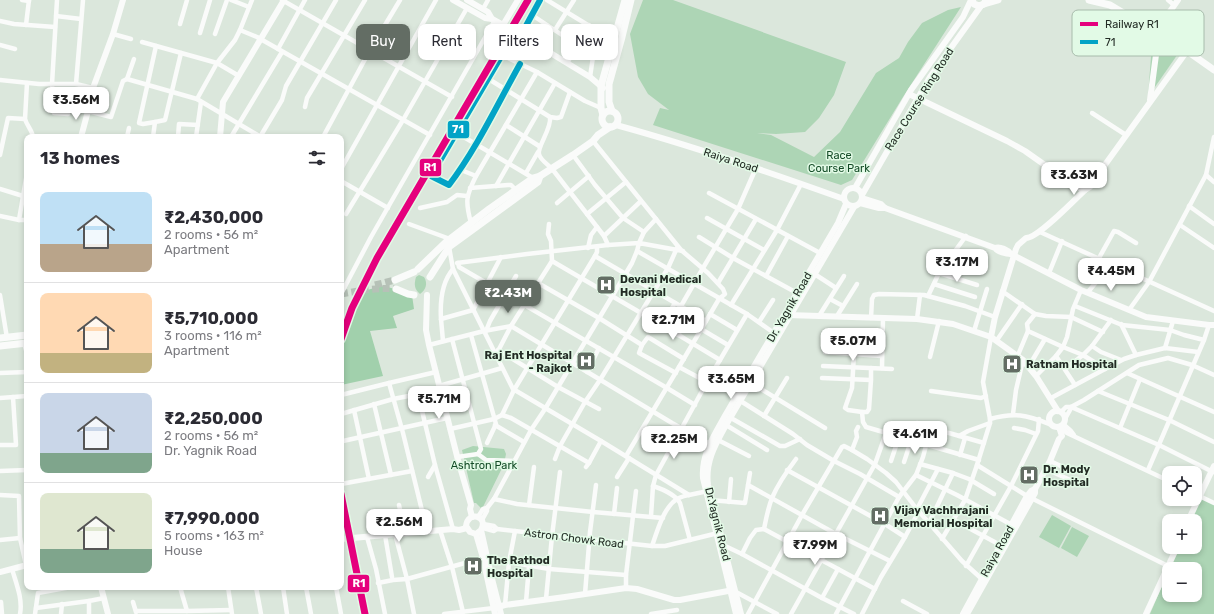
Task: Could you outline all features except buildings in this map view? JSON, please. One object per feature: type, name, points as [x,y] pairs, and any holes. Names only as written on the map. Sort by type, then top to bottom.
[{"type":"main road","points":[[618,26],[625,0]]},
{"type":"main road","points":[[612,111],[608,94],[609,84],[631,0]]},
{"type":"main road","points":[[971,0],[976,5],[998,0]]},
{"type":"main road","points":[[1089,0],[1110,5],[1118,10]]},
{"type":"main road","points":[[1107,0],[1126,10]]},
{"type":"main road","points":[[1194,56],[1214,70]]},
{"type":"main road","points":[[394,280],[416,271],[471,223],[516,190],[552,169],[593,141],[598,134],[602,115],[602,86],[609,60]]},
{"type":"main road","points":[[598,134],[613,126],[619,120],[616,112],[606,112],[602,115]]},
{"type":"main road","points":[[602,115],[604,124],[613,126]]},
{"type":"main road","points":[[430,277],[448,243],[538,182],[537,177]]},
{"type":"main road","points":[[396,289],[414,294]]},
{"type":"main road","points":[[4,338],[24,335]]},
{"type":"main road","points":[[0,346],[24,343]]},
{"type":"street","points":[[22,0],[29,1],[26,25]]},
{"type":"street","points":[[54,120],[52,84],[57,0]]},
{"type":"street","points":[[76,84],[84,0]]},
{"type":"street","points":[[82,134],[93,88],[113,34],[123,0]]},
{"type":"street","points":[[180,24],[187,0]]},
{"type":"street","points":[[200,33],[210,0]]},
{"type":"street","points":[[215,34],[227,0]]},
{"type":"street","points":[[231,0],[249,7]]},
{"type":"street","points":[[196,134],[199,101],[217,63],[235,40],[252,0]]},
{"type":"street","points":[[220,134],[223,102],[283,0],[356,42]]},
{"type":"street","points":[[233,134],[280,50],[305,0]]},
{"type":"street","points":[[263,134],[282,100],[286,86],[336,0]]},
{"type":"street","points":[[305,107],[307,98],[365,0]]},
{"type":"street","points":[[386,24],[400,0]]},
{"type":"street","points":[[344,163],[376,104],[436,0]]},
{"type":"street","points":[[454,0],[485,18],[494,20],[501,24]]},
{"type":"street","points":[[467,0],[488,12],[494,20]]},
{"type":"street","points":[[483,9],[488,0]]},
{"type":"street","points":[[504,24],[517,0]]},
{"type":"street","points":[[527,24],[540,0]]},
{"type":"street","points":[[547,0],[587,24]]},
{"type":"street","points":[[555,30],[574,0]]},
{"type":"street","name":"Race Course Ring Road","points":[[854,188],[909,94],[963,17],[971,0]]},
{"type":"street","points":[[1168,0],[1176,3]]},
{"type":"street","name":"Race Course Ring Road","points":[[862,198],[917,98],[937,67],[984,3]]},
{"type":"street","points":[[346,214],[467,8]]},
{"type":"street","points":[[532,15],[561,34]]},
{"type":"street","points":[[56,16],[81,19]]},
{"type":"street","points":[[344,284],[452,97],[494,20]]},
{"type":"street","points":[[0,21],[56,28]]},
{"type":"street","points":[[240,30],[280,50],[430,135]]},
{"type":"street","points":[[113,34],[131,39]]},
{"type":"street","points":[[142,42],[217,63],[239,76]]},
{"type":"street","points":[[0,46],[15,49]]},
{"type":"street","points":[[156,46],[139,123],[165,120],[181,53]]},
{"type":"street","points":[[553,54],[590,77],[602,86],[608,94]]},
{"type":"street","points":[[1150,102],[1156,56]]},
{"type":"street","points":[[942,539],[965,500],[978,463],[990,421],[984,376],[994,338],[995,316],[1012,255],[1016,249],[1028,241],[1029,238],[1040,232],[1090,186],[1183,56]]},
{"type":"street","points":[[88,111],[111,117],[123,81],[127,79],[134,58]]},
{"type":"street","points":[[326,134],[365,60]]},
{"type":"street","points":[[388,60],[452,97]]},
{"type":"street","points":[[499,60],[431,176],[449,186],[477,144],[520,64]]},
{"type":"street","points":[[512,60],[537,72],[585,101],[602,115]]},
{"type":"street","points":[[590,77],[593,60]]},
{"type":"street","points":[[471,223],[467,211],[467,196],[470,188],[537,72]]},
{"type":"street","points":[[487,78],[539,110],[557,118],[561,117],[570,92]]},
{"type":"street","points":[[127,79],[172,91],[199,101],[256,134]]},
{"type":"street","points":[[0,80],[39,84],[76,84],[93,88]]},
{"type":"street","points":[[27,83],[25,119],[26,124],[32,134]]},
{"type":"street","points":[[496,186],[555,83]]},
{"type":"street","points":[[909,94],[1007,141],[1025,151],[1076,187],[1085,190]]},
{"type":"street","points":[[54,113],[68,114]]},
{"type":"street","points":[[1092,113],[1126,135]]},
{"type":"street","points":[[526,173],[538,152],[539,146],[543,142],[550,122],[550,116]]},
{"type":"street","points":[[0,155],[8,118],[25,119]]},
{"type":"street","points":[[153,134],[155,122]]},
{"type":"street","points":[[178,134],[179,124],[198,125]]},
{"type":"street","points":[[506,125],[539,146]]},
{"type":"street","name":"Raiya Road","points":[[613,126],[648,134],[756,168],[845,202]]},
{"type":"street","points":[[128,128],[128,134]]},
{"type":"street","points":[[457,133],[526,173],[537,177]]},
{"type":"street","points":[[1129,310],[1149,282],[1206,175],[1214,137]]},
{"type":"street","points":[[593,141],[656,219],[677,248]]},
{"type":"street","points":[[538,152],[539,156],[552,169],[604,236],[608,245]]},
{"type":"street","points":[[573,155],[607,199],[624,218],[644,232]]},
{"type":"street","points":[[681,306],[738,209],[756,168]]},
{"type":"street","points":[[460,170],[476,176]]},
{"type":"street","points":[[1206,175],[1214,182]]},
{"type":"street","points":[[557,203],[589,176]]},
{"type":"street","points":[[587,214],[626,182]]},
{"type":"street","points":[[344,183],[388,208]]},
{"type":"street","points":[[731,305],[777,230],[801,184]]},
{"type":"street","points":[[470,188],[511,185],[516,190]]},
{"type":"street","points":[[854,188],[859,190],[862,198],[854,207],[845,202],[844,194],[854,188]]},
{"type":"street","points":[[0,189],[23,196]]},
{"type":"street","points":[[19,220],[24,190]]},
{"type":"street","points":[[710,193],[820,253]]},
{"type":"street","points":[[420,208],[447,202],[457,195],[467,196]]},
{"type":"street","points":[[862,198],[995,248],[998,247],[1009,251],[1012,255],[1081,290],[1146,317],[1211,325],[1192,365],[1148,470]]},
{"type":"street","points":[[604,236],[641,201]]},
{"type":"street","name":"Dr. Yagnik Road","points":[[736,614],[733,591],[702,471],[705,457],[710,444],[738,400],[774,332],[788,315],[797,293],[812,272],[820,253],[838,223],[845,202]]},
{"type":"street","points":[[1189,206],[1214,224]]},
{"type":"street","name":"Dr.Yagnik Road","points":[[707,491],[708,468],[712,452],[731,418],[738,400],[751,383],[812,272],[854,207]]},
{"type":"street","points":[[0,216],[24,220]]},
{"type":"street","points":[[707,218],[764,250]]},
{"type":"street","points":[[501,614],[483,558],[479,523],[483,509],[487,508],[494,499],[530,430],[545,409],[625,274],[637,251],[644,232],[656,219]]},
{"type":"street","points":[[718,282],[756,219]]},
{"type":"street","points":[[409,224],[448,243],[452,266],[473,310],[497,352],[502,368],[514,390],[573,424],[689,495]]},
{"type":"street","points":[[497,352],[511,326],[552,261],[550,252],[551,241],[548,234],[549,224]]},
{"type":"street","points":[[1180,225],[1214,248]]},
{"type":"street","points":[[588,248],[591,235],[597,227]]},
{"type":"street","points":[[1099,258],[1114,231],[1136,243]]},
{"type":"street","points":[[1040,232],[1214,311]]},
{"type":"street","points":[[766,276],[788,236]]},
{"type":"street","points":[[928,296],[939,273],[966,236]]},
{"type":"street","points":[[699,237],[733,258],[797,293]]},
{"type":"street","points":[[1049,273],[1062,241]]},
{"type":"street","points":[[443,341],[440,319],[442,297],[452,266],[458,263],[608,245],[639,243],[677,248],[683,251],[718,282],[725,291],[725,294],[719,299],[701,329],[617,477]]},
{"type":"street","points":[[450,429],[494,419],[502,415],[527,367],[595,256],[597,247]]},
{"type":"street","points":[[555,459],[560,446],[585,402],[668,268],[677,248]]},
{"type":"street","points":[[637,251],[747,314],[774,332]]},
{"type":"street","points":[[595,256],[706,321]]},
{"type":"street","points":[[440,319],[473,310],[501,257]]},
{"type":"street","points":[[552,261],[653,320]]},
{"type":"street","points":[[458,263],[459,267],[695,405]]},
{"type":"street","points":[[1088,292],[1111,264]]},
{"type":"street","points":[[812,272],[836,288]]},
{"type":"street","points":[[939,273],[977,285]]},
{"type":"street","points":[[485,331],[516,276]]},
{"type":"street","points":[[819,316],[844,276]]},
{"type":"street","points":[[538,284],[599,318],[642,345]]},
{"type":"street","points":[[837,316],[857,284]]},
{"type":"street","points":[[934,284],[975,297]]},
{"type":"street","points":[[974,331],[987,289]]},
{"type":"street","points":[[1036,376],[1063,347],[1067,337],[1071,317],[1081,290]]},
{"type":"street","points":[[1002,291],[1035,314],[1071,317],[1103,332]]},
{"type":"street","points":[[427,295],[426,330],[429,345],[457,457],[471,505],[474,508],[479,523],[498,608]]},
{"type":"street","points":[[872,318],[872,299],[874,295],[928,296],[995,316]]},
{"type":"street","points":[[917,319],[920,295]]},
{"type":"street","points":[[0,298],[4,338]]},
{"type":"street","points":[[830,298],[843,306]]},
{"type":"street","points":[[759,322],[773,300]]},
{"type":"street","points":[[675,303],[662,325],[720,360]]},
{"type":"street","points":[[994,338],[1022,304]]},
{"type":"street","points":[[1075,306],[1121,324],[1170,330],[1204,340]]},
{"type":"street","points":[[678,334],[691,312]]},
{"type":"street","points":[[710,314],[737,330]]},
{"type":"street","points":[[651,516],[653,486],[656,475],[728,344],[747,314]]},
{"type":"street","points":[[1018,355],[1028,331],[1027,324],[1035,314]]},
{"type":"street","points":[[788,315],[939,321],[953,324],[994,338],[1018,355],[1029,366],[1053,403],[1064,415],[1061,425]]},
{"type":"street","points":[[882,368],[883,318]]},
{"type":"street","points":[[1065,369],[1092,346],[1111,320]]},
{"type":"street","points":[[930,357],[939,321]]},
{"type":"street","points":[[1165,348],[1173,321]]},
{"type":"street","points":[[1121,324],[1136,355]]},
{"type":"street","points":[[429,345],[511,326],[653,412],[710,444]]},
{"type":"street","points":[[701,329],[728,344]]},
{"type":"street","points":[[1028,331],[1083,355],[1105,368]]},
{"type":"street","points":[[471,335],[494,419],[495,426],[487,443]]},
{"type":"street","points":[[676,373],[639,353],[642,345],[648,337],[684,359]]},
{"type":"street","points":[[1029,366],[1045,339]]},
{"type":"street","points":[[452,340],[481,450],[478,454]]},
{"type":"street","points":[[1092,346],[1101,352],[1121,360]]},
{"type":"street","points":[[587,372],[599,348]]},
{"type":"street","points":[[1049,424],[1049,405],[1051,400],[1121,360],[1165,348],[1198,352]]},
{"type":"street","points":[[497,352],[527,367],[558,387],[598,409]]},
{"type":"street","points":[[825,352],[882,356]]},
{"type":"street","points":[[854,354],[852,388],[845,408],[848,410],[868,412],[870,409],[871,368]]},
{"type":"street","points":[[1056,356],[1075,385]]},
{"type":"street","points":[[1050,414],[1084,400],[1139,365],[1168,358],[1192,365],[1214,375]]},
{"type":"street","points":[[1013,414],[1016,390],[1023,360]]},
{"type":"street","points":[[823,366],[892,368]]},
{"type":"street","points":[[679,367],[707,382]]},
{"type":"street","points":[[344,413],[393,399],[440,388],[502,368]]},
{"type":"street","points":[[0,373],[24,372]]},
{"type":"street","points":[[344,394],[436,372]]},
{"type":"street","points":[[1127,373],[1214,412]]},
{"type":"street","points":[[764,416],[786,378]]},
{"type":"street","points":[[822,378],[871,380]]},
{"type":"street","points":[[1120,428],[1140,379]]},
{"type":"street","points":[[389,383],[402,428],[427,531]]},
{"type":"street","points":[[751,383],[825,428]]},
{"type":"street","points":[[932,391],[981,398],[986,396]]},
{"type":"street","points":[[1098,391],[1169,420],[1214,442]]},
{"type":"street","points":[[418,394],[435,465],[454,529]]},
{"type":"street","points":[[0,398],[24,396]]},
{"type":"street","points":[[0,445],[16,445],[13,397]]},
{"type":"street","points":[[738,400],[834,462],[899,497]]},
{"type":"street","points":[[374,404],[391,475]]},
{"type":"street","points":[[1061,425],[1071,406]]},
{"type":"street","points":[[1071,406],[1213,470],[1202,489]]},
{"type":"street","points":[[354,410],[369,479]]},
{"type":"street","points":[[862,412],[863,422],[866,427],[960,455],[978,463],[1030,497],[1162,563]]},
{"type":"street","points":[[958,436],[1002,416],[1013,414],[1031,417],[1051,426],[1061,425],[1071,431],[1075,437],[1162,477]]},
{"type":"street","points":[[502,415],[560,446],[588,465],[601,441]]},
{"type":"street","points":[[344,441],[447,418]]},
{"type":"street","points":[[731,418],[780,446],[785,446],[800,439]]},
{"type":"street","points":[[966,566],[1011,486],[1038,431],[1039,420]]},
{"type":"street","points":[[904,462],[917,423]]},
{"type":"street","points":[[726,425],[767,450]]},
{"type":"street","name":"Raiya Road","points":[[962,614],[1003,546],[1030,497],[1031,491],[1034,490],[1046,469],[1062,435],[1061,425]]},
{"type":"street","points":[[495,426],[524,442]]},
{"type":"street","points":[[891,460],[903,426]]},
{"type":"street","points":[[852,450],[857,437],[856,431],[858,427]]},
{"type":"street","points":[[836,614],[899,497],[916,474],[930,428],[984,443]]},
{"type":"street","points":[[1014,428],[1036,434]]},
{"type":"street","points":[[791,614],[875,464],[886,433]]},
{"type":"street","points":[[960,455],[966,438]]},
{"type":"street","points":[[718,440],[749,456]]},
{"type":"street","points":[[748,614],[802,515],[844,446],[875,464],[886,473],[966,566],[983,580]]},
{"type":"street","points":[[457,457],[478,454],[486,460],[515,461]]},
{"type":"street","points":[[764,528],[772,498],[787,470],[796,458]]},
{"type":"street","points":[[1050,461],[1074,472]]},
{"type":"street","points":[[920,464],[953,473],[972,481],[994,494]]},
{"type":"street","points":[[428,476],[435,465]]},
{"type":"street","points":[[529,505],[534,467]]},
{"type":"street","points":[[862,614],[905,537],[938,469]]},
{"type":"street","points":[[1046,469],[1079,484]]},
{"type":"street","points":[[0,471],[24,470]]},
{"type":"street","points":[[787,470],[885,524],[905,537]]},
{"type":"street","points":[[344,483],[412,471]]},
{"type":"street","points":[[546,599],[560,472]]},
{"type":"street","points":[[710,500],[745,503],[750,473]]},
{"type":"street","points":[[929,523],[953,473]]},
{"type":"street","points":[[916,474],[1012,525]]},
{"type":"street","points":[[729,502],[731,479]]},
{"type":"street","points":[[585,594],[586,571],[596,485]]},
{"type":"street","points":[[748,485],[890,562]]},
{"type":"street","points":[[653,486],[661,488],[678,498],[690,540]]},
{"type":"street","points":[[614,514],[617,488]]},
{"type":"street","points":[[626,588],[629,545],[636,491]]},
{"type":"street","points":[[652,546],[663,518],[671,505],[678,498],[707,491]]},
{"type":"street","points":[[0,495],[19,496],[20,538],[24,553]]},
{"type":"street","name":"Raiya Road","points":[[1003,546],[1012,525],[1030,497]]},
{"type":"street","points":[[1202,498],[1214,503]]},
{"type":"street","points":[[494,499],[517,504],[663,518]]},
{"type":"street","points":[[399,506],[405,533]]},
{"type":"street","points":[[382,517],[392,577]]},
{"type":"street","points":[[468,520],[479,523],[470,532],[467,526],[468,520]]},
{"type":"street","points":[[954,520],[1003,546]]},
{"type":"street","name":"Astron Chowk Road","points":[[479,523],[494,526],[497,529],[590,539],[629,545],[652,546],[665,546],[718,533]]},
{"type":"street","points":[[344,540],[427,531],[459,530],[467,526]]},
{"type":"street","points":[[742,554],[756,530],[764,528],[875,589]]},
{"type":"street","points":[[440,530],[452,567],[463,612]]},
{"type":"street","points":[[498,608],[515,531]]},
{"type":"street","points":[[395,534],[407,579],[414,614]]},
{"type":"street","points":[[367,537],[385,614]]},
{"type":"street","points":[[0,540],[20,538]]},
{"type":"street","points":[[722,545],[742,554],[854,614]]},
{"type":"street","points":[[378,583],[407,579],[483,558]]},
{"type":"street","points":[[509,562],[549,569],[626,575]]},
{"type":"street","points":[[0,572],[24,566]]},
{"type":"street","points":[[526,602],[529,566]]},
{"type":"street","points":[[12,569],[19,592],[21,606],[20,614]]},
{"type":"street","points":[[822,598],[838,569]]},
{"type":"street","points":[[1146,614],[1162,579]]},
{"type":"street","name":"Raiya Road","points":[[967,614],[983,580]]},
{"type":"street","points":[[444,614],[498,608],[526,602],[626,588],[637,589],[674,600],[733,591],[778,614]]},
{"type":"street","points":[[35,614],[38,593],[54,590]]},
{"type":"street","points":[[102,590],[108,614]]},
{"type":"street","points":[[181,590],[187,611]]},
{"type":"street","points":[[133,602],[136,612],[232,612],[228,590]]},
{"type":"street","points":[[257,590],[261,614]]},
{"type":"street","points":[[283,590],[287,614]]},
{"type":"street","points":[[307,590],[311,614]]},
{"type":"street","points":[[337,590],[341,614]]},
{"type":"street","points":[[733,591],[741,614]]},
{"type":"street","points":[[36,608],[104,598]]},
{"type":"street","points":[[89,601],[89,614]]},
{"type":"street","points":[[903,601],[928,614]]},
{"type":"street","points":[[1,602],[2,614]]},
{"type":"street","points":[[61,614],[62,604]]},
{"type":"street","points":[[651,614],[677,610]]},
{"type":"green space","name":"Race Course Park","points":[[643,0],[673,0],[846,62],[834,95],[819,118],[805,132],[776,134],[757,133],[771,135],[814,157],[840,132],[876,73],[899,58],[908,42],[922,23],[948,10],[961,7],[852,180],[841,185],[653,125],[660,108],[669,110],[648,94],[638,77],[630,34]]},
{"type":"green space","points":[[1151,56],[1176,56],[1148,97]]},
{"type":"green space","points":[[419,275],[424,277],[426,284],[424,290],[420,294],[415,284],[416,277]]},
{"type":"green space","points":[[381,286],[396,289],[412,295],[414,309],[393,316],[397,328],[370,331],[383,376],[344,384],[344,342],[347,329],[364,291]]},
{"type":"green space","name":"Ashtron Park","points":[[473,446],[504,449],[506,454],[504,464],[482,509],[474,503],[462,450]]},
{"type":"green space","points":[[1202,498],[1214,503],[1214,614],[1150,614],[1162,586],[1162,602],[1202,602],[1202,562],[1172,562],[1176,554],[1202,554],[1202,514],[1191,514],[1193,506],[1202,506]]},
{"type":"green space","points":[[1052,515],[1071,526],[1059,548],[1039,537]]},
{"type":"green space","points":[[1072,527],[1089,536],[1077,557],[1061,548]]},
{"type":"tunnel","points":[[375,285],[395,280]]},
{"type":"tunnel","points":[[344,294],[375,289],[396,289]]},
{"type":"rail line","name":"R1","points":[[344,331],[352,308],[377,258],[528,0]]},
{"type":"rail line","name":"R1","points":[[344,509],[365,614]]},
{"type":"transit line","name":"71","points":[[520,64],[478,141],[449,185],[431,176],[510,41],[521,35],[540,0]]},
{"type":"place","name":"Devani Medical Hospital","points":[[606,285]]},
{"type":"place","name":"Raj Ent Hospital - Rajkot","points":[[586,361]]},
{"type":"place","name":"Ratnam Hospital","points":[[1012,364]]},
{"type":"place","name":"Dr. Mody Hospital","points":[[1029,475]]},
{"type":"place","name":"Vijay Vachhrajani Memorial Hospital","points":[[880,516]]},
{"type":"place","name":"The Rathod Hospital","points":[[473,566]]}]
